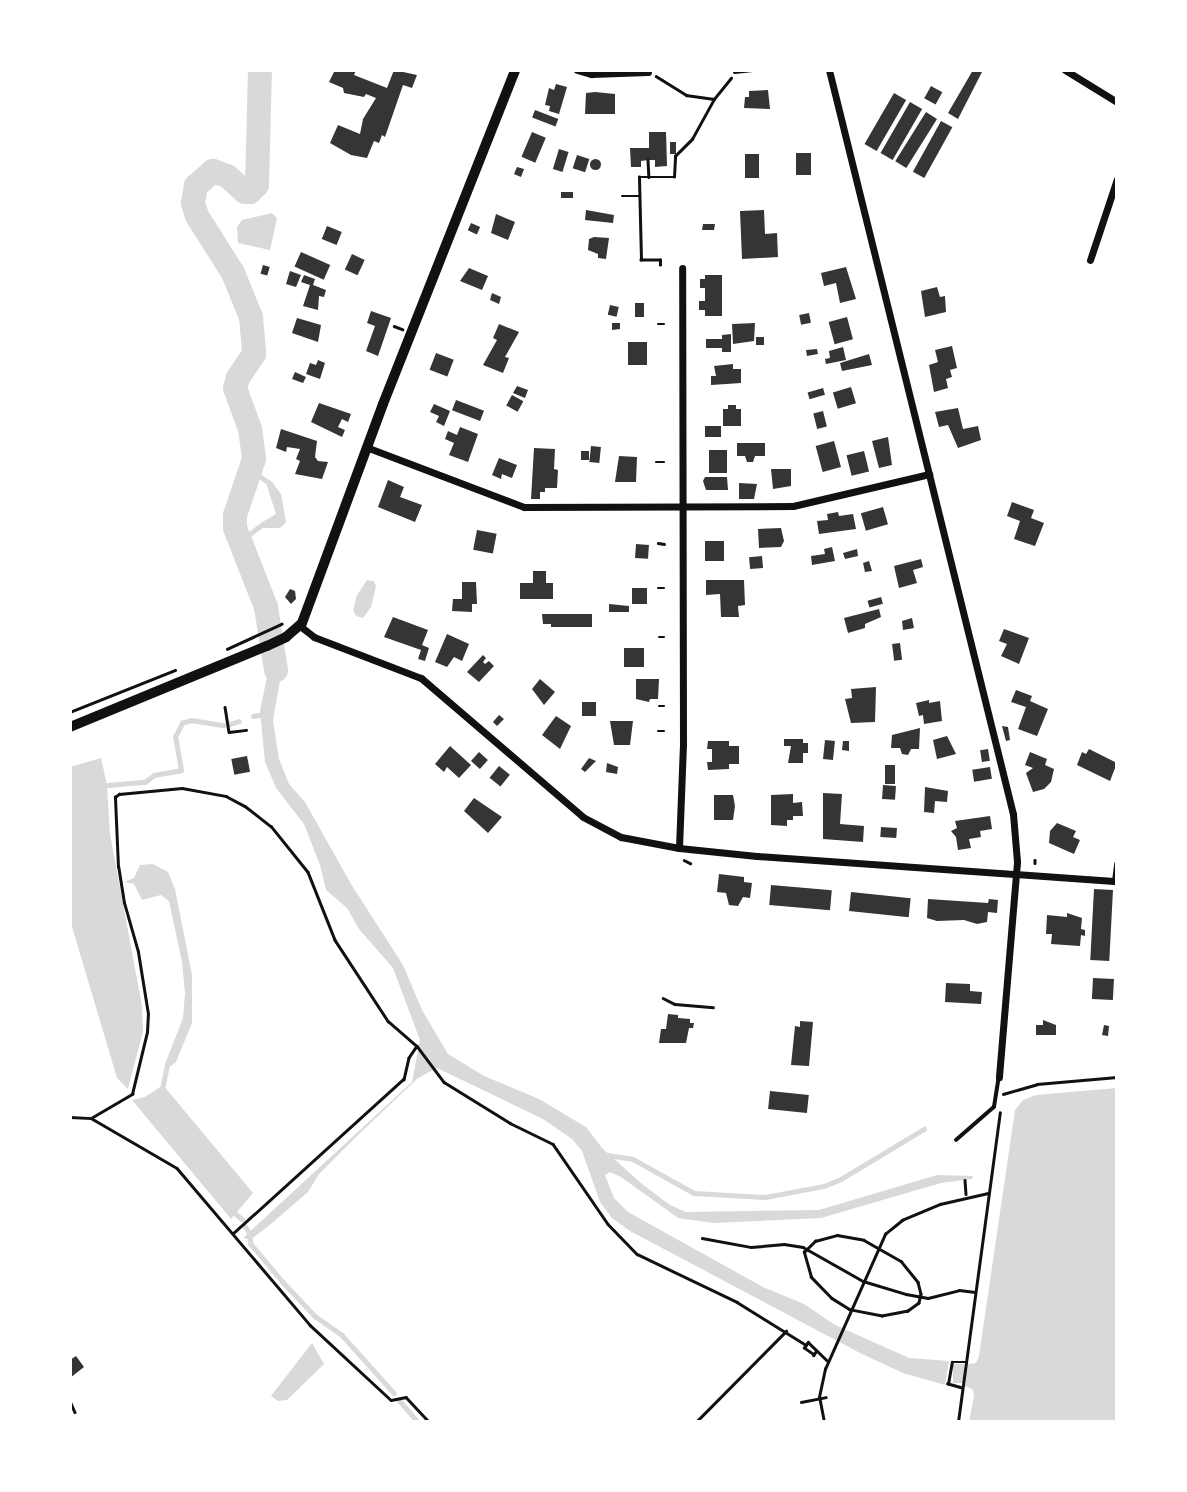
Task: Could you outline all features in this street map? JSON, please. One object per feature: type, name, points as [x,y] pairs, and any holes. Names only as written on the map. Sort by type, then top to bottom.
[{"type":"street","points":[[70,727],[281,640],[299,626],[307,613],[366,447],[515,70]]},
{"type":"street","points":[[577,70],[591,74],[648,72]]},
{"type":"street","points":[[829,70],[1005,772],[1016,843],[999,1077]]},
{"type":"street","points":[[1065,70],[1117,102]]},
{"type":"street","points":[[1090,260],[1117,179]]},
{"type":"street","points":[[679,848],[683,745],[682,268]]},
{"type":"street","points":[[366,447],[516,506],[682,508],[804,505],[929,474]]},
{"type":"street","points":[[299,626],[314,637],[408,671],[426,681],[593,824],[625,838],[679,848],[1116,881],[1117,864]]},
{"type":"lane","points":[[735,72],[755,70]]},
{"type":"lane","points":[[956,1140],[994,1107],[999,1077]]},
{"type":"path","points":[[648,72],[686,94],[714,99]]},
{"type":"path","points":[[660,265],[660,260],[641,260],[639,177],[674,177],[675,156],[692,139],[714,99],[735,72]]},
{"type":"path","points":[[648,160],[649,177]]},
{"type":"path","points":[[622,196],[640,196]]},
{"type":"path","points":[[657,324],[664,324]]},
{"type":"path","points":[[394,326],[402,329]]},
{"type":"path","points":[[656,462],[664,462]]},
{"type":"path","points":[[658,544],[664,544]]},
{"type":"path","points":[[658,588],[664,588]]},
{"type":"path","points":[[224,650],[281,624]]},
{"type":"path","points":[[659,637],[664,637]]},
{"type":"path","points":[[70,712],[176,670]]},
{"type":"path","points":[[659,706],[664,706]]},
{"type":"path","points":[[225,707],[229,732],[246,730]]},
{"type":"path","points":[[658,731],[664,731]]},
{"type":"path","points":[[91,1118],[132,1094],[147,1032],[148,1014],[138,952],[124,903],[118,867],[115,797],[119,794],[164,789],[204,791],[226,796],[245,806],[271,827],[308,872],[334,940],[388,1021],[417,1046],[436,1073],[456,1091],[553,1144],[608,1224],[637,1254],[737,1302],[806,1345],[808,1342],[828,1361]]},
{"type":"path","points":[[663,998],[675,1004],[713,1007]]},
{"type":"path","points":[[234,1233],[404,1079],[409,1058],[417,1046]]},
{"type":"path","points":[[1003,1094],[1037,1084],[1117,1077]]},
{"type":"path","points":[[958,1422],[1000,1112]]},
{"type":"path","points":[[70,1117],[91,1118],[177,1168],[310,1325],[391,1400],[405,1397],[429,1422]]},
{"type":"path","points":[[964,1180],[966,1195]]},
{"type":"path","points":[[824,1422],[819,1397],[828,1361],[879,1246],[895,1224],[966,1195],[989,1192]]},
{"type":"path","points":[[837,1235],[856,1237],[879,1246],[912,1272],[920,1286],[921,1297],[911,1309],[896,1315],[877,1316],[850,1310],[831,1298],[811,1277],[806,1266],[806,1248],[822,1238],[837,1235]]},
{"type":"path","points":[[702,1238],[740,1248],[784,1244],[806,1248],[863,1281],[921,1297],[958,1290],[975,1292]]},
{"type":"path","points":[[751,1242],[751,1247]]},
{"type":"path","points":[[696,1422],[786,1331]]},
{"type":"path","points":[[962,1388],[948,1384],[951,1362],[966,1362]]},
{"type":"path","points":[[801,1402],[826,1397]]},
{"type":"path","points":[[70,1401],[75,1412]]},
{"type":"shaded area","points":[[272,213],[277,218],[270,250],[238,243],[237,227],[242,220]]},
{"type":"shaded area","points":[[271,481],[281,494],[286,522],[280,528],[260,528],[261,523],[276,514],[267,486],[267,482]]},
{"type":"shaded area","points":[[367,580],[374,581],[376,586],[371,607],[363,618],[356,616],[353,610],[357,595]]},
{"type":"shaded area","points":[[281,647],[284,658],[273,720],[279,759],[289,784],[305,802],[351,884],[403,965],[422,1010],[448,1054],[484,1076],[539,1099],[586,1127],[603,1149],[642,1184],[670,1205],[686,1212],[819,1210],[937,1175],[973,1176],[972,1179],[941,1183],[821,1218],[714,1223],[678,1218],[621,1177],[610,1172],[605,1175],[614,1198],[628,1212],[763,1287],[804,1304],[835,1325],[909,1358],[949,1361],[945,1385],[903,1373],[860,1353],[630,1231],[612,1218],[600,1202],[582,1151],[572,1139],[543,1119],[437,1068],[418,1078],[359,1134],[319,1174],[308,1192],[250,1240],[243,1238],[412,1082],[420,1040],[393,968],[359,929],[347,908],[326,890],[320,865],[304,824],[276,788],[265,762],[260,711],[270,662],[269,652]]},
{"type":"shaded area","points":[[101,758],[107,785],[110,834],[142,1006],[143,1031],[128,1089],[117,1078],[70,920],[70,767]]},
{"type":"shaded area","points":[[153,864],[168,872],[175,889],[192,975],[192,1023],[176,1062],[171,1066],[165,1064],[183,1018],[185,993],[182,962],[169,901],[161,895],[142,900],[134,884],[125,882],[134,878],[140,865]]},
{"type":"shaded area","points":[[163,1085],[253,1193],[231,1219],[132,1100],[145,1097]]},
{"type":"shaded area","points":[[1117,1088],[1117,1422],[969,1422],[974,1396],[973,1390],[965,1386],[968,1364],[976,1363],[979,1356],[1015,1110],[1023,1100],[1036,1095]]},
{"type":"shaded area","points":[[312,1343],[324,1364],[287,1400],[278,1401],[271,1396]]},
{"type":"shaded area","points":[[953,1364],[964,1364],[964,1383],[953,1383]]},
{"type":"building","points":[[335,70],[356,70],[354,75],[387,88],[394,70],[417,75],[412,88],[403,85],[385,137],[382,135],[379,143],[374,141],[367,158],[351,155],[330,143],[338,125],[360,134],[363,119],[376,98],[366,94],[364,97],[344,93],[343,88],[329,82]]},
{"type":"building","points":[[973,70],[983,70],[958,119],[948,113]]},
{"type":"building","points":[[556,84],[567,87],[559,114],[549,111],[550,106],[545,105],[549,88],[554,90]]},
{"type":"building","points":[[931,86],[942,92],[936,105],[924,98]]},
{"type":"building","points":[[768,90],[770,109],[744,108],[745,97],[749,97],[749,91]]},
{"type":"building","points":[[586,93],[615,94],[615,114],[585,114]]},
{"type":"building","points":[[894,93],[906,100],[877,151],[864,144]]},
{"type":"building","points":[[910,102],[922,109],[893,160],[880,153]]},
{"type":"building","points":[[535,110],[558,119],[555,126],[532,117]]},
{"type":"building","points":[[926,112],[937,119],[906,168],[895,161]]},
{"type":"building","points":[[941,121],[952,127],[924,178],[913,172]]},
{"type":"building","points":[[532,132],[546,138],[535,163],[521,157]]},
{"type":"building","points":[[649,132],[666,132],[667,166],[655,167],[655,160],[648,160],[641,161],[641,167],[631,167],[630,148],[649,148]]},
{"type":"building","points":[[670,142],[676,142],[676,154],[670,154]]},
{"type":"building","points":[[559,149],[569,152],[562,172],[553,169]]},
{"type":"building","points":[[796,153],[811,153],[811,175],[796,175]]},
{"type":"building","points":[[745,154],[759,154],[759,178],[745,178]]},
{"type":"building","points":[[577,155],[589,159],[585,172],[573,168]]},
{"type":"building","points":[[595,159],[599,160],[599,168],[595,169],[591,168],[590,164],[591,160]]},
{"type":"building","points":[[517,167],[524,169],[521,177],[514,174]]},
{"type":"building","points":[[561,192],[573,192],[573,198],[561,198]]},
{"type":"building","points":[[586,210],[614,215],[613,223],[585,220]]},
{"type":"building","points":[[764,210],[765,234],[777,233],[778,257],[742,259],[740,211]]},
{"type":"building","points":[[496,214],[515,222],[508,240],[491,233]]},
{"type":"building","points":[[471,223],[480,227],[477,234],[468,230]]},
{"type":"building","points":[[703,224],[715,224],[714,230],[702,230]]},
{"type":"building","points":[[327,226],[342,232],[337,245],[322,239]]},
{"type":"building","points":[[609,238],[606,259],[598,258],[598,254],[588,250],[589,239]]},
{"type":"building","points":[[301,252],[330,265],[324,280],[294,267]]},
{"type":"building","points":[[352,254],[365,260],[358,275],[345,269]]},
{"type":"building","points":[[263,265],[270,267],[267,276],[261,274]]},
{"type":"building","points":[[846,267],[856,299],[840,303],[836,283],[824,286],[821,273]]},
{"type":"building","points":[[469,268],[488,276],[482,290],[460,281]]},
{"type":"building","points":[[290,271],[301,275],[296,287],[286,284]]},
{"type":"building","points":[[304,275],[315,279],[313,285],[326,290],[324,297],[319,296],[318,310],[303,306],[310,285],[301,282]]},
{"type":"building","points":[[705,275],[722,275],[722,316],[705,316],[705,310],[699,310],[699,301],[705,301],[705,288],[700,288],[700,279],[705,279]]},
{"type":"building","points":[[937,287],[940,297],[945,296],[946,312],[925,317],[921,291]]},
{"type":"building","points":[[492,293],[501,297],[499,304],[490,300]]},
{"type":"building","points":[[635,303],[644,303],[644,317],[635,317]]},
{"type":"building","points":[[610,305],[619,307],[617,317],[608,315]]},
{"type":"building","points":[[371,311],[391,318],[378,356],[366,351],[375,326],[367,323]]},
{"type":"building","points":[[809,313],[811,323],[801,325],[799,315]]},
{"type":"building","points":[[847,317],[853,339],[835,344],[829,322]]},
{"type":"building","points":[[297,318],[321,325],[318,342],[292,333]]},
{"type":"building","points":[[612,323],[620,323],[620,329],[612,330]]},
{"type":"building","points":[[755,323],[754,341],[733,344],[732,324]]},
{"type":"building","points":[[499,324],[519,332],[505,357],[509,358],[503,373],[483,365],[497,340],[493,338]]},
{"type":"building","points":[[731,334],[731,352],[722,352],[722,348],[706,348],[706,339],[722,339],[722,335]]},
{"type":"building","points":[[756,337],[764,337],[764,345],[756,345]]},
{"type":"building","points":[[628,342],[647,342],[647,365],[628,365]]},
{"type":"building","points":[[952,346],[957,368],[950,370],[952,377],[946,379],[948,388],[934,392],[929,365],[938,362],[935,350]]},
{"type":"building","points":[[843,347],[846,360],[826,364],[825,359],[830,358],[829,351]]},
{"type":"building","points":[[817,349],[818,354],[807,356],[806,350]]},
{"type":"building","points":[[436,353],[454,360],[447,377],[430,370]]},
{"type":"building","points":[[869,354],[872,365],[842,371],[840,363]]},
{"type":"building","points":[[318,360],[325,363],[320,379],[306,374],[310,363],[316,365]]},
{"type":"building","points":[[733,364],[733,369],[741,369],[741,383],[711,385],[711,376],[716,376],[714,366]]},
{"type":"building","points":[[295,372],[306,377],[303,383],[292,379]]},
{"type":"building","points":[[517,386],[528,390],[525,398],[513,393]]},
{"type":"building","points":[[851,387],[856,403],[838,409],[833,393]]},
{"type":"building","points":[[823,388],[825,395],[810,399],[808,392]]},
{"type":"building","points":[[512,395],[523,401],[518,412],[506,405]]},
{"type":"building","points":[[456,400],[484,411],[480,421],[452,410]]},
{"type":"building","points":[[319,403],[351,414],[348,422],[342,419],[338,427],[345,430],[342,437],[311,422]]},
{"type":"building","points":[[434,404],[450,411],[444,426],[436,422],[439,416],[430,412]]},
{"type":"building","points":[[728,405],[736,405],[736,409],[741,409],[741,426],[723,426],[723,409],[728,409]]},
{"type":"building","points":[[958,408],[963,429],[978,426],[981,440],[958,448],[948,425],[939,427],[935,412]]},
{"type":"building","points":[[823,411],[827,427],[817,429],[813,413]]},
{"type":"building","points":[[705,426],[721,426],[721,437],[705,437]]},
{"type":"building","points":[[460,427],[478,434],[468,462],[449,455],[454,443],[445,439],[448,431],[457,435]]},
{"type":"building","points":[[281,429],[317,441],[315,457],[318,461],[328,462],[322,479],[295,474],[300,461],[296,459],[300,449],[287,447],[286,452],[276,448]]},
{"type":"building","points":[[888,437],[892,465],[879,468],[872,441]]},
{"type":"building","points":[[834,441],[841,467],[823,472],[816,446]]},
{"type":"building","points":[[737,443],[765,443],[765,456],[755,456],[753,462],[747,462],[745,456],[737,456]]},
{"type":"building","points":[[591,446],[601,447],[599,463],[589,462]]},
{"type":"building","points":[[534,448],[555,449],[554,469],[558,470],[557,488],[545,488],[545,492],[540,492],[540,499],[531,499]]},
{"type":"building","points":[[709,450],[727,450],[727,473],[709,473]]},
{"type":"building","points":[[581,451],[589,451],[589,460],[581,460]]},
{"type":"building","points":[[864,451],[869,471],[852,476],[847,455]]},
{"type":"building","points":[[619,456],[637,457],[636,482],[615,482]]},
{"type":"building","points":[[499,458],[517,465],[512,478],[502,474],[501,479],[492,475]]},
{"type":"building","points":[[771,469],[791,469],[791,486],[773,489]]},
{"type":"building","points":[[705,477],[727,477],[728,490],[706,490],[703,481]]},
{"type":"building","points":[[388,480],[404,487],[400,497],[422,505],[415,522],[378,507]]},
{"type":"building","points":[[739,483],[757,484],[754,499],[739,499]]},
{"type":"building","points":[[1012,502],[1034,510],[1031,518],[1044,523],[1035,546],[1014,539],[1020,521],[1007,516]]},
{"type":"building","points":[[883,507],[888,524],[866,531],[861,513]]},
{"type":"building","points":[[838,512],[839,516],[853,514],[856,529],[819,534],[817,521],[828,520],[827,514]]},
{"type":"building","points":[[781,528],[784,541],[781,547],[759,548],[758,529]]},
{"type":"building","points":[[477,530],[497,534],[493,553],[473,550]]},
{"type":"building","points":[[705,541],[724,541],[724,561],[705,561]]},
{"type":"building","points":[[636,544],[649,545],[648,559],[635,558]]},
{"type":"building","points":[[832,547],[835,561],[812,565],[811,556],[825,554],[824,549]]},
{"type":"building","points":[[857,549],[858,556],[845,559],[843,553]]},
{"type":"building","points":[[762,556],[763,568],[750,569],[749,557]]},
{"type":"building","points":[[921,559],[923,567],[913,570],[917,583],[899,588],[894,566]]},
{"type":"building","points":[[869,561],[872,571],[865,572],[863,563]]},
{"type":"building","points":[[533,571],[546,571],[546,583],[553,583],[553,599],[520,599],[520,583],[533,583]]},
{"type":"building","points":[[706,580],[744,580],[745,605],[738,606],[739,617],[721,617],[720,594],[706,595]]},
{"type":"building","points":[[462,582],[476,582],[477,604],[472,604],[472,612],[452,611],[453,599],[462,599]]},
{"type":"building","points":[[632,588],[647,588],[647,604],[632,604]]},
{"type":"building","points":[[290,589],[295,591],[296,599],[291,604],[285,597]]},
{"type":"building","points":[[881,597],[883,604],[869,608],[868,601]]},
{"type":"building","points":[[609,604],[629,606],[629,612],[609,612]]},
{"type":"building","points":[[879,609],[881,617],[865,624],[865,628],[848,633],[844,618]]},
{"type":"building","points":[[542,614],[592,614],[592,627],[551,627],[551,624],[543,624]]},
{"type":"building","points":[[393,617],[428,630],[422,645],[429,648],[425,661],[418,659],[421,650],[384,637]]},
{"type":"building","points":[[912,618],[914,628],[903,630],[902,621]]},
{"type":"building","points":[[1004,629],[1029,638],[1019,664],[1001,656],[1007,644],[999,641]]},
{"type":"building","points":[[447,634],[469,644],[462,661],[454,657],[447,667],[435,662]]},
{"type":"building","points":[[900,643],[902,660],[894,661],[892,644]]},
{"type":"building","points":[[624,648],[644,648],[644,667],[624,667]]},
{"type":"building","points":[[483,655],[486,658],[483,662],[485,664],[489,661],[494,666],[479,682],[467,672]]},
{"type":"building","points":[[540,679],[555,692],[544,705],[532,689]]},
{"type":"building","points":[[636,679],[659,679],[658,699],[650,699],[649,702],[636,699]]},
{"type":"building","points":[[876,687],[875,722],[851,723],[845,699],[852,698],[851,689]]},
{"type":"building","points":[[1016,690],[1032,696],[1030,701],[1048,709],[1037,736],[1018,729],[1026,707],[1011,702]]},
{"type":"building","points":[[929,700],[929,703],[940,701],[942,721],[924,724],[923,715],[919,716],[916,703]]},
{"type":"building","points":[[582,702],[596,702],[596,716],[582,716]]},
{"type":"building","points":[[499,715],[504,719],[497,726],[493,722]]},
{"type":"building","points":[[556,716],[571,726],[560,749],[542,735]]},
{"type":"building","points":[[610,721],[633,721],[630,745],[614,745]]},
{"type":"building","points":[[1002,726],[1008,727],[1010,740],[1006,741]]},
{"type":"building","points":[[920,728],[919,749],[911,749],[908,755],[902,754],[900,748],[891,748],[892,735]]},
{"type":"building","points":[[947,736],[956,754],[937,759],[933,740]]},
{"type":"building","points":[[784,739],[803,739],[803,743],[808,743],[808,753],[803,753],[803,763],[788,763],[791,746],[784,746]]},
{"type":"building","points":[[825,740],[835,741],[833,760],[823,759]]},
{"type":"building","points":[[708,741],[729,741],[729,746],[739,746],[739,764],[729,764],[729,769],[708,770],[707,762],[712,762],[712,749],[707,749]]},
{"type":"building","points":[[843,741],[849,741],[849,751],[842,750]]},
{"type":"building","points":[[450,746],[471,765],[459,778],[447,767],[444,772],[435,764]]},
{"type":"building","points":[[988,749],[990,761],[982,762],[980,750]]},
{"type":"building","points":[[1089,749],[1117,763],[1110,781],[1077,765],[1082,752],[1086,754]]},
{"type":"building","points":[[479,752],[488,760],[480,769],[471,761]]},
{"type":"building","points":[[1030,752],[1047,759],[1045,765],[1054,769],[1051,782],[1044,789],[1033,792],[1026,773],[1033,768],[1025,765]]},
{"type":"building","points":[[247,756],[250,772],[234,775],[231,759]]},
{"type":"building","points":[[589,758],[596,761],[585,772],[581,769]]},
{"type":"building","points":[[607,763],[618,767],[617,774],[606,772]]},
{"type":"building","points":[[885,765],[895,765],[895,784],[885,784]]},
{"type":"building","points":[[499,766],[510,775],[500,786],[490,778]]},
{"type":"building","points":[[990,767],[992,779],[974,782],[972,770]]},
{"type":"building","points":[[883,785],[896,786],[895,800],[882,799]]},
{"type":"building","points":[[925,787],[948,791],[947,802],[935,801],[934,813],[924,812]]},
{"type":"building","points":[[823,793],[842,794],[840,824],[864,826],[863,842],[823,839]]},
{"type":"building","points":[[793,794],[793,803],[802,802],[803,816],[793,816],[793,820],[787,820],[787,826],[771,825],[771,795]]},
{"type":"building","points":[[714,795],[733,795],[733,820],[714,820]]},
{"type":"building","points":[[474,798],[502,817],[488,833],[464,811]]},
{"type":"building","points":[[990,816],[992,829],[980,831],[981,837],[969,839],[971,848],[958,850],[956,837],[951,831],[957,828],[955,821]]},
{"type":"building","points":[[1057,823],[1076,831],[1073,837],[1080,840],[1074,854],[1049,843],[1050,831]]},
{"type":"building","points":[[881,827],[897,828],[896,838],[880,837]]},
{"type":"building","points":[[719,874],[744,877],[744,882],[752,883],[750,898],[743,897],[738,906],[729,905],[726,893],[717,892]]},
{"type":"building","points":[[771,885],[832,890],[830,910],[769,905]]},
{"type":"building","points":[[1094,889],[1113,890],[1109,961],[1090,960]]},
{"type":"building","points":[[851,892],[911,898],[909,917],[849,911]]},
{"type":"building","points":[[928,899],[988,903],[989,899],[998,900],[997,913],[988,912],[987,922],[977,924],[964,920],[937,921],[927,918]]},
{"type":"building","points":[[1067,913],[1082,918],[1081,929],[1085,930],[1085,936],[1081,935],[1080,946],[1051,944],[1052,934],[1046,934],[1047,915],[1067,917]]},
{"type":"building","points":[[1093,978],[1114,979],[1113,1000],[1092,999]]},
{"type":"building","points":[[946,983],[970,984],[970,991],[982,992],[981,1004],[945,1002]]},
{"type":"building","points":[[668,1014],[690,1019],[690,1023],[694,1023],[693,1028],[689,1028],[686,1043],[659,1043],[661,1029],[666,1029]]},
{"type":"building","points":[[1043,1020],[1056,1025],[1056,1035],[1036,1035],[1036,1025],[1043,1025]]},
{"type":"building","points":[[800,1021],[813,1022],[809,1066],[791,1065],[795,1026],[800,1027]]},
{"type":"building","points":[[1104,1025],[1109,1026],[1108,1036],[1102,1035]]},
{"type":"building","points":[[770,1091],[809,1095],[807,1113],[768,1109]]},
{"type":"building","points":[[76,1356],[84,1367],[70,1378],[70,1360]]},
{"type":"waterway","points":[[260,70],[257,185],[250,192],[245,192],[227,176],[213,171],[196,186],[193,203],[197,216],[233,273],[251,317],[254,354],[238,378],[235,388],[250,429],[254,459],[235,515],[235,528],[266,607],[276,670]]},
{"type":"waterway","points":[[251,470],[271,484]]},
{"type":"waterway","points":[[239,542],[263,524]]},
{"type":"waterway","points":[[253,716],[265,714]]},
{"type":"waterway","points":[[107,785],[145,782],[154,775],[181,770],[175,737],[182,723],[191,720],[224,725]]},
{"type":"waterway","points":[[230,724],[239,721]]},
{"type":"waterway","points":[[163,1085],[167,1065]]},
{"type":"waterway","points":[[608,1155],[633,1159],[694,1193],[765,1197],[824,1186],[841,1179],[924,1129]]},
{"type":"waterway","points":[[236,1214],[242,1219]]},
{"type":"waterway","points":[[245,1226],[251,1235]]},
{"type":"waterway","points":[[250,1236],[251,1244],[283,1282],[315,1316],[342,1335],[394,1393]]},
{"type":"waterway","points":[[399,1400],[418,1422]]}]
